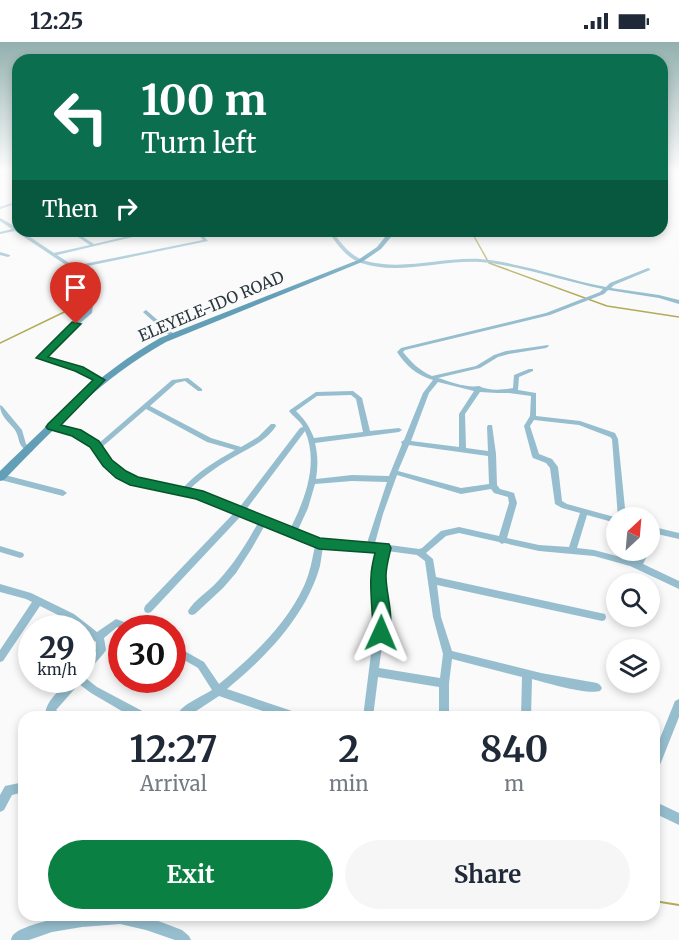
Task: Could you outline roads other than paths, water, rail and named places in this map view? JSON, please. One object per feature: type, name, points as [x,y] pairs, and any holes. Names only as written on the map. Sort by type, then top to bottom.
[{"type":"main road","name":"ELEYELE-IDO ROAD","points":[[0,477],[100,380],[136,355],[173,336],[360,261],[384,244],[389,237]]},
{"type":"street","points":[[28,237],[93,280],[88,313],[54,343],[41,358],[79,369],[100,380]]},
{"type":"street","points":[[81,237],[92,244]]},
{"type":"street","points":[[54,254],[126,237]]},
{"type":"street","points":[[75,267],[206,241],[203,237]]},
{"type":"street","points":[[335,237],[346,251],[360,261],[389,266],[482,261],[605,288],[660,296],[679,302]]},
{"type":"street","points":[[0,253],[8,256]]},
{"type":"street","points":[[606,518],[561,504],[557,500],[554,467],[549,461],[540,459],[534,454],[526,426],[532,418],[534,394],[496,392],[434,379],[419,372],[401,354],[402,351],[451,336],[548,314],[604,292],[605,288],[648,269]]},
{"type":"street","points":[[146,312],[173,336]]},
{"type":"street","points":[[370,546],[379,512],[404,442],[434,379],[478,368],[496,356],[508,352],[546,346]]},
{"type":"street","points":[[511,391],[516,389],[516,376],[531,370]]},
{"type":"street","points":[[97,448],[178,379],[186,379],[200,390]]},
{"type":"street","points":[[462,450],[462,414],[479,388]]},
{"type":"street","points":[[292,533],[305,509],[313,482],[311,441],[306,427],[292,411],[311,396],[320,393],[352,393],[359,398],[367,434]]},
{"type":"street","points":[[145,406],[209,440],[241,449]]},
{"type":"street","points":[[0,407],[21,432],[23,445],[28,450]]},
{"type":"street","points":[[532,418],[580,423],[613,435],[621,507]]},
{"type":"street","points":[[183,492],[193,480],[241,449],[258,442],[273,426]]},
{"type":"street","points":[[52,427],[76,433],[94,444],[108,463],[125,477],[150,486],[198,495],[319,544],[370,546],[419,552],[429,560],[437,618],[448,654],[444,683],[444,711]]},
{"type":"street","points":[[148,609],[240,512],[306,427]]},
{"type":"street","points":[[490,427],[493,486]]},
{"type":"street","points":[[311,441],[399,430]]},
{"type":"street","points":[[404,442],[492,454]]},
{"type":"street","points":[[313,482],[393,475],[461,491],[493,486],[512,498],[513,503],[502,541]]},
{"type":"street","points":[[0,477],[63,493]]},
{"type":"street","points":[[572,550],[584,512]]},
{"type":"street","points":[[192,611],[219,586],[247,550],[263,521]]},
{"type":"street","points":[[419,552],[450,531],[459,530],[539,548],[594,553],[632,563],[679,585]]},
{"type":"street","points":[[660,532],[679,536]]},
{"type":"street","points":[[189,711],[218,691],[281,631],[313,575],[319,544]]},
{"type":"street","points":[[369,711],[377,646],[382,626],[378,576],[383,548]]},
{"type":"street","points":[[0,549],[20,555]]},
{"type":"street","points":[[632,563],[640,561]]},
{"type":"street","points":[[432,580],[602,617]]},
{"type":"street","points":[[0,588],[38,601],[71,617],[97,638],[102,645],[96,656]]},
{"type":"street","points":[[0,658],[38,601]]},
{"type":"street","points":[[97,638],[108,629]]},
{"type":"street","points":[[448,654],[556,682],[597,688]]},
{"type":"street","points":[[186,656],[201,665],[218,691],[277,711]]},
{"type":"street","points":[[374,672],[444,683]]},
{"type":"street","points":[[526,711],[527,674]]},
{"type":"street","points":[[96,691],[131,711]]},
{"type":"street","points":[[51,711],[64,693]]},
{"type":"street","points":[[660,751],[679,704]]},
{"type":"street","points":[[0,806],[9,790],[18,788]]},
{"type":"street","points":[[660,810],[679,819]]},
{"type":"street","points":[[17,940],[26,934],[67,921]]},
{"type":"street","points":[[135,921],[183,939]]},
{"type":"waterway","points":[[474,237],[489,263],[607,306],[679,317]]},
{"type":"waterway","points":[[0,343],[87,301]]},
{"type":"waterway","points":[[660,902],[679,905]]}]
